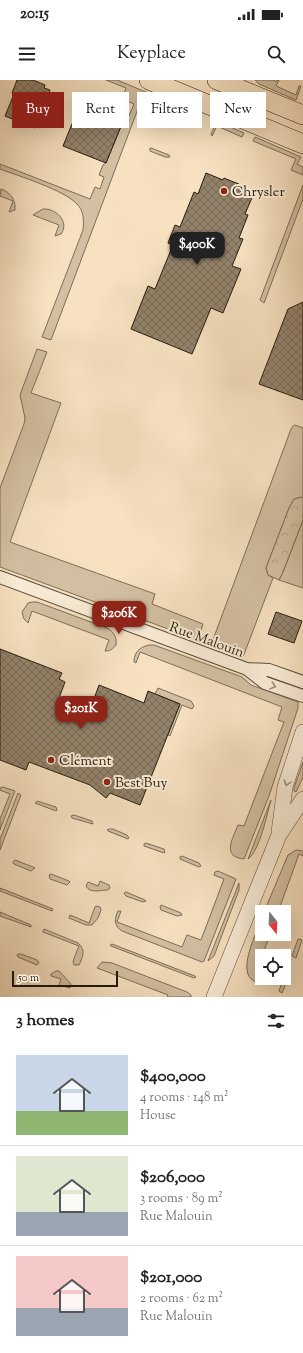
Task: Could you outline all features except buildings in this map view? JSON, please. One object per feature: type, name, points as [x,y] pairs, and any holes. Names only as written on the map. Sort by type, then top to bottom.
[{"type":"main road","points":[[149,80],[210,106]]},
{"type":"main road","points":[[217,80],[237,84],[303,115]]},
{"type":"main road","points":[[264,128],[303,144]]},
{"type":"street","name":"Rue Malouin","points":[[0,577],[247,669],[265,683],[303,696]]},
{"type":"street","name":"Rue Malouin","points":[[247,669],[269,670],[303,682]]},
{"type":"street","points":[[278,835],[285,787],[303,732]]},
{"type":"street","points":[[214,997],[278,835],[303,799]]},
{"type":"green space","points":[[106,80],[117,80],[146,92],[137,92],[137,111],[51,340],[42,337],[83,230],[82,213],[77,204],[71,199],[41,184],[0,169],[0,164],[90,199],[95,187],[100,189],[104,177],[99,175],[103,165],[106,163],[120,128],[129,128],[129,116],[134,104],[129,102],[129,92],[125,92],[126,88]]},
{"type":"green space","points":[[255,80],[274,80],[276,82],[279,80],[276,86],[296,95],[299,86],[301,86],[296,100],[259,84]]},
{"type":"green space","points":[[214,128],[216,128],[212,136],[211,134]]},
{"type":"green space","points":[[222,128],[233,128],[244,133],[242,137]]},
{"type":"green space","points":[[255,137],[301,157],[297,164],[303,167],[303,175],[291,170],[296,159],[253,141]]},
{"type":"green space","points":[[150,148],[169,155],[170,157],[165,157],[150,151]]},
{"type":"green space","points":[[303,185],[303,199],[264,303],[260,300]]},
{"type":"green space","points":[[1,189],[12,197],[15,206],[15,210],[9,212],[13,201],[0,196]]},
{"type":"green space","points":[[43,209],[48,209],[57,213],[63,221],[64,225],[61,234],[55,236],[59,225],[33,215]]},
{"type":"green space","points":[[37,349],[47,352],[31,393],[61,403],[10,542],[155,594],[152,604],[203,624],[198,640],[0,567],[0,488],[24,424],[25,418],[20,395]]},
{"type":"green space","points":[[295,425],[303,428],[303,498],[294,499],[289,508],[266,568],[268,575],[273,578],[243,657],[211,645],[291,429]]},
{"type":"green space","points":[[302,497],[303,520],[279,580],[268,575],[266,568],[289,508],[294,499]]},
{"type":"green space","points":[[303,520],[303,588],[279,580]]},
{"type":"green space","points":[[37,602],[107,628],[112,631],[116,640],[116,645],[111,650],[105,651],[109,640],[32,611],[28,623],[24,619],[22,612],[28,603]]},
{"type":"green space","points":[[149,645],[154,645],[242,677],[251,685],[298,702],[298,708],[269,796],[244,859],[233,855],[230,846],[238,825],[244,826],[284,722],[278,720],[282,707],[140,652],[136,663],[134,662],[135,655],[138,650]]},
{"type":"green space","points":[[158,688],[191,701],[194,706],[192,709],[182,705],[170,736],[168,735],[180,704],[155,694]]},
{"type":"green space","points":[[303,762],[303,777],[296,792],[294,791],[294,788]]},
{"type":"green space","points":[[3,787],[15,791],[0,830],[0,819],[10,794],[0,790],[0,788]]},
{"type":"green space","points":[[18,793],[21,795],[0,850],[0,839]]},
{"type":"green space","points":[[271,800],[256,848],[248,859]]},
{"type":"green space","points":[[37,801],[56,807],[57,810],[56,811],[35,803]]},
{"type":"green space","points":[[74,815],[92,821],[93,824],[72,818],[71,816]]},
{"type":"green space","points":[[113,829],[127,835],[129,838],[128,839],[107,830]]},
{"type":"green space","points":[[146,843],[164,849],[165,852],[164,853],[144,846]]},
{"type":"green space","points":[[296,850],[303,851],[303,856],[299,854],[281,905],[267,905],[288,855]]},
{"type":"green space","points":[[182,856],[199,863],[201,866],[199,867],[180,859]]},
{"type":"green space","points":[[15,860],[35,868],[31,871],[14,864],[13,862]]},
{"type":"green space","points":[[218,871],[236,879],[204,961],[202,962],[122,931],[117,927],[115,920],[118,911],[121,911],[117,922],[182,947],[187,935],[201,940],[224,879],[214,875],[215,872]]},
{"type":"green space","points":[[51,874],[70,882],[67,885],[50,879],[49,875]]},
{"type":"green space","points":[[100,881],[109,885],[110,888],[108,890],[93,891],[86,886],[88,882],[98,886]]},
{"type":"green space","points":[[239,883],[239,890],[214,956],[208,961]]},
{"type":"green space","points":[[0,888],[53,909],[52,911],[0,891]]},
{"type":"green space","points":[[126,892],[146,901],[143,902],[126,896],[124,893]]},
{"type":"green space","points":[[161,905],[181,913],[182,915],[177,916],[161,910]]},
{"type":"green space","points":[[95,907],[100,907],[101,910],[98,918],[92,925],[86,925],[69,918],[70,915],[89,923]]},
{"type":"green space","points":[[0,912],[31,925],[31,927],[0,916]]},
{"type":"green space","points":[[44,929],[78,943],[81,946],[83,956],[79,965],[74,965],[73,961],[79,946],[43,932]]},
{"type":"green space","points":[[255,937],[255,941],[268,941],[265,949],[255,949],[255,981],[249,976],[247,969],[249,951]]},
{"type":"green space","points":[[298,939],[302,940],[296,958],[292,956]]},
{"type":"green space","points":[[112,944],[196,977],[194,978],[110,945]]},
{"type":"green space","points":[[18,954],[37,960],[39,963],[37,965],[18,957]]},
{"type":"green space","points":[[102,962],[112,963],[187,992],[191,995],[191,997],[167,997],[168,995],[97,968]]},
{"type":"green space","points":[[59,971],[71,984],[70,988],[59,985],[61,979],[51,976],[51,974]]},
{"type":"green space","points":[[281,985],[285,985],[282,993],[279,991]]},
{"type":"place","name":"Chrysler","points":[[224,191]]},
{"type":"place","name":"Clément","points":[[51,760]]},
{"type":"place","name":"Best Buy","points":[[107,782]]}]
